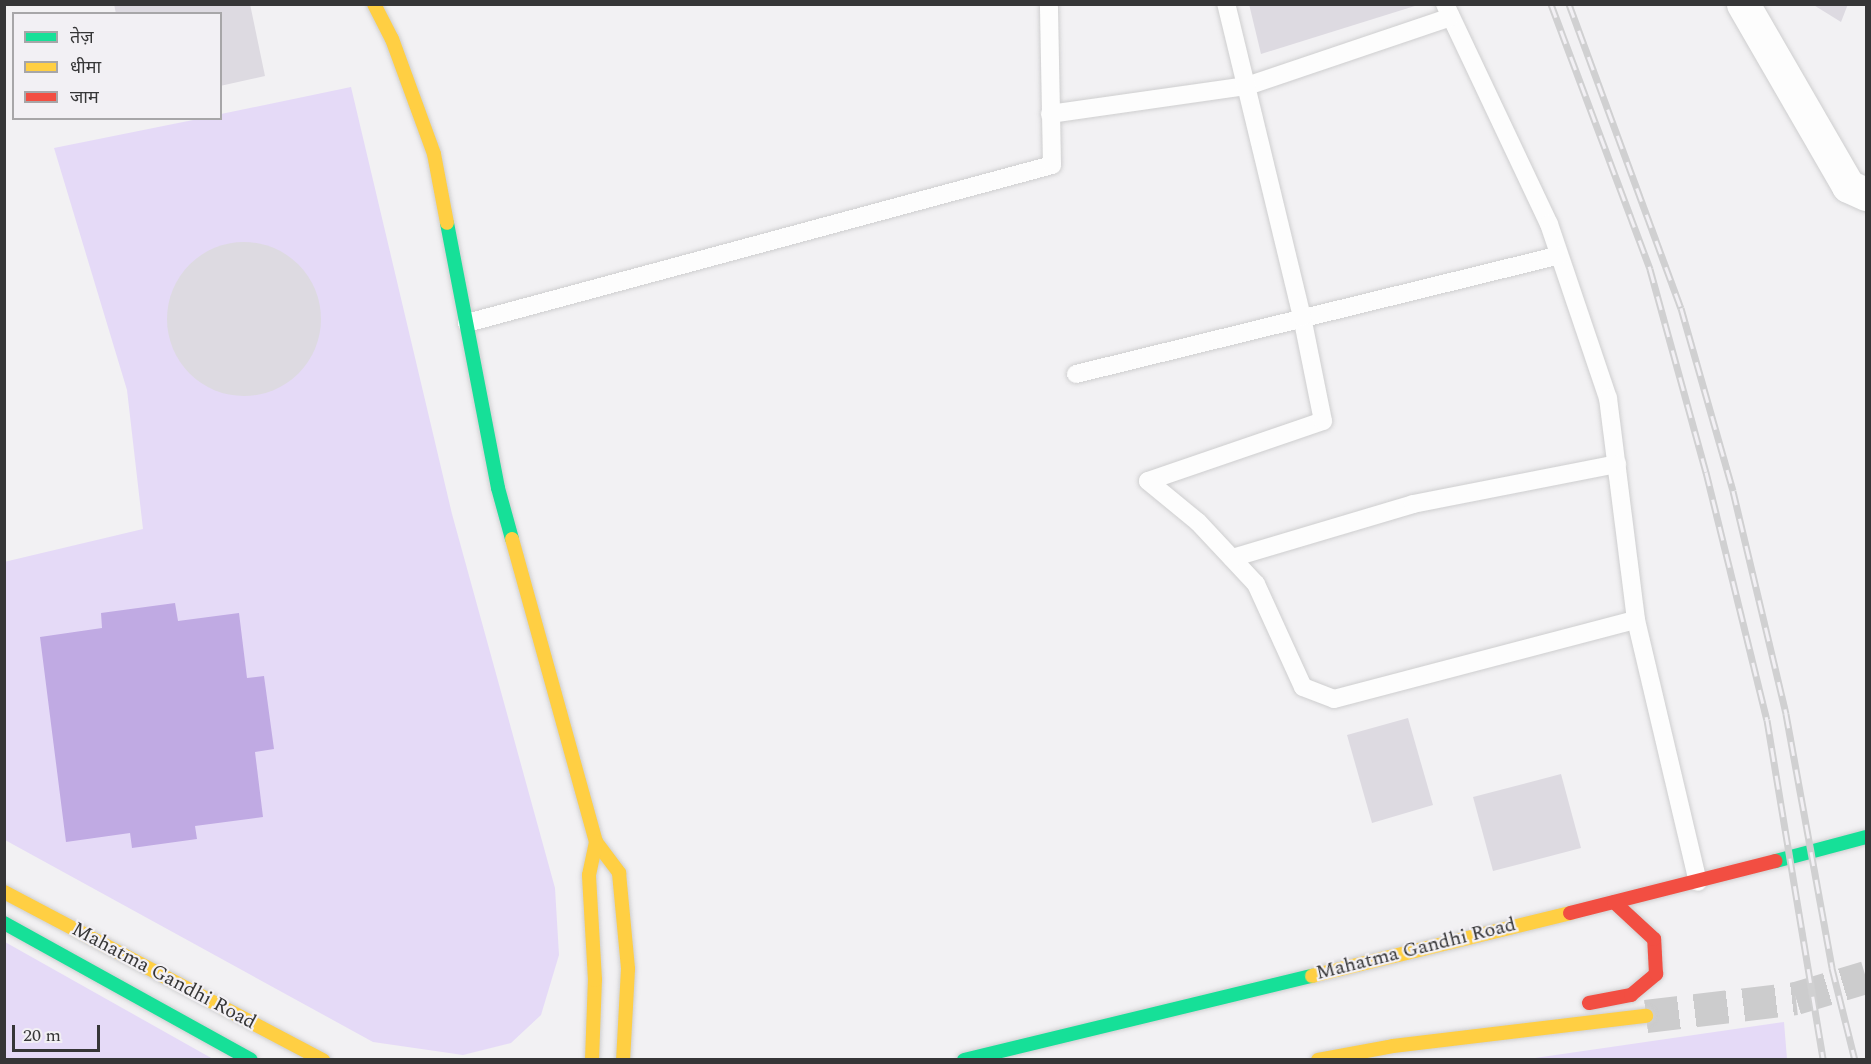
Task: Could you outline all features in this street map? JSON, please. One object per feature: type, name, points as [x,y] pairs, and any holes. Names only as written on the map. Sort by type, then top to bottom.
[{"type":"main road","points":[[374,4],[392,39],[434,154],[498,488],[596,842],[619,873],[628,969],[623,1059]]},
{"type":"main road","points":[[1838,842],[1859,822]]},
{"type":"main road","name":"Mahatma Gandhi Road","points":[[964,1059],[1698,882],[1838,842],[1866,837]]},
{"type":"main road","points":[[592,1059],[596,980],[589,875],[596,842]]},
{"type":"main road","name":"Mahatma Gandhi Road","points":[[4,891],[323,1059]]},
{"type":"main road","points":[[1574,1005],[1631,995],[1656,974],[1654,939],[1614,902]]},
{"type":"main road","name":"Mahatma Gandhi Road","points":[[4,922],[251,1059]]},
{"type":"main road","points":[[1507,1032],[1527,1014]]},
{"type":"main road","points":[[1318,1059],[1507,1032],[1646,1016]]},
{"type":"main road","points":[[217,1040],[234,1059]]},
{"type":"street","points":[[1743,4],[1848,186],[1866,194]]},
{"type":"lane","points":[[466,323],[1052,165],[1049,4]]},
{"type":"lane","points":[[1226,4],[1302,317],[1323,421],[1148,481],[1198,522],[1256,584],[1303,687],[1334,699],[1636,620]]},
{"type":"lane","points":[[1050,114],[1247,86],[1448,11],[1549,224],[1608,398],[1636,620],[1698,882]]},
{"type":"lane","points":[[1076,374],[1559,255]]},
{"type":"lane","points":[[1232,558],[1413,504],[1617,464]]},
{"type":"shaded area","points":[[351,87],[452,514],[555,888],[559,955],[541,1015],[511,1043],[463,1055],[373,1042],[5,840],[4,562],[143,529],[127,390],[54,148],[193,120],[222,120],[222,114]]},
{"type":"shaded area","points":[[175,603],[178,621],[239,613],[247,678],[264,676],[274,749],[255,752],[263,817],[195,826],[197,839],[132,848],[130,833],[66,842],[40,637],[102,628],[101,613]]},
{"type":"shaded area","points":[[5,942],[213,1059],[5,1059]]},
{"type":"shaded area","points":[[1784,1022],[1787,1059],[1528,1059]]},
{"type":"building","points":[[114,4],[250,4],[265,76],[222,86],[222,12],[116,12]]},
{"type":"building","points":[[1249,4],[1418,4],[1418,5],[1261,54]]},
{"type":"building","points":[[1812,4],[1848,4],[1841,22]]},
{"type":"building","points":[[244,242],[259,243],[274,248],[299,264],[315,289],[320,304],[320,334],[315,349],[299,374],[274,390],[259,395],[244,396],[229,395],[214,390],[189,374],[173,349],[168,334],[167,319],[168,304],[173,289],[189,264],[214,248],[229,243]]},
{"type":"building","points":[[1408,718],[1433,805],[1372,823],[1347,735]]},
{"type":"building","points":[[1561,774],[1581,848],[1493,871],[1473,797]]},
{"type":"tunnel","points":[[1646,1016],[1796,998],[1866,977]]},
{"type":"railway","points":[[1551,4],[1650,269],[1706,472],[1767,720],[1823,1060]]},
{"type":"railway","points":[[1569,4],[1681,308],[1733,491],[1786,714],[1832,968],[1855,1060]]},
{"type":"traffic: fast","points":[[447,223],[498,488],[512,539]]},
{"type":"traffic: fast","points":[[1776,861],[1866,837]]},
{"type":"traffic: fast","points":[[4,923],[251,1060]]},
{"type":"traffic: fast","points":[[964,1060],[1312,976]]},
{"type":"traffic: slow","points":[[374,4],[392,39],[434,154],[447,223]]},
{"type":"traffic: slow","points":[[512,539],[596,842],[619,873],[628,969],[623,1060]]},
{"type":"traffic: slow","points":[[592,1060],[595,980],[589,875],[596,842]]},
{"type":"traffic: slow","points":[[4,892],[323,1060]]},
{"type":"traffic: slow","points":[[1312,976],[1570,913]]},
{"type":"traffic: slow","points":[[1318,1060],[1393,1046],[1646,1016]]},
{"type":"traffic: jam","points":[[1570,913],[1776,861]]},
{"type":"traffic: jam","points":[[1589,1003],[1631,995],[1656,974],[1654,939],[1614,902]]}]
